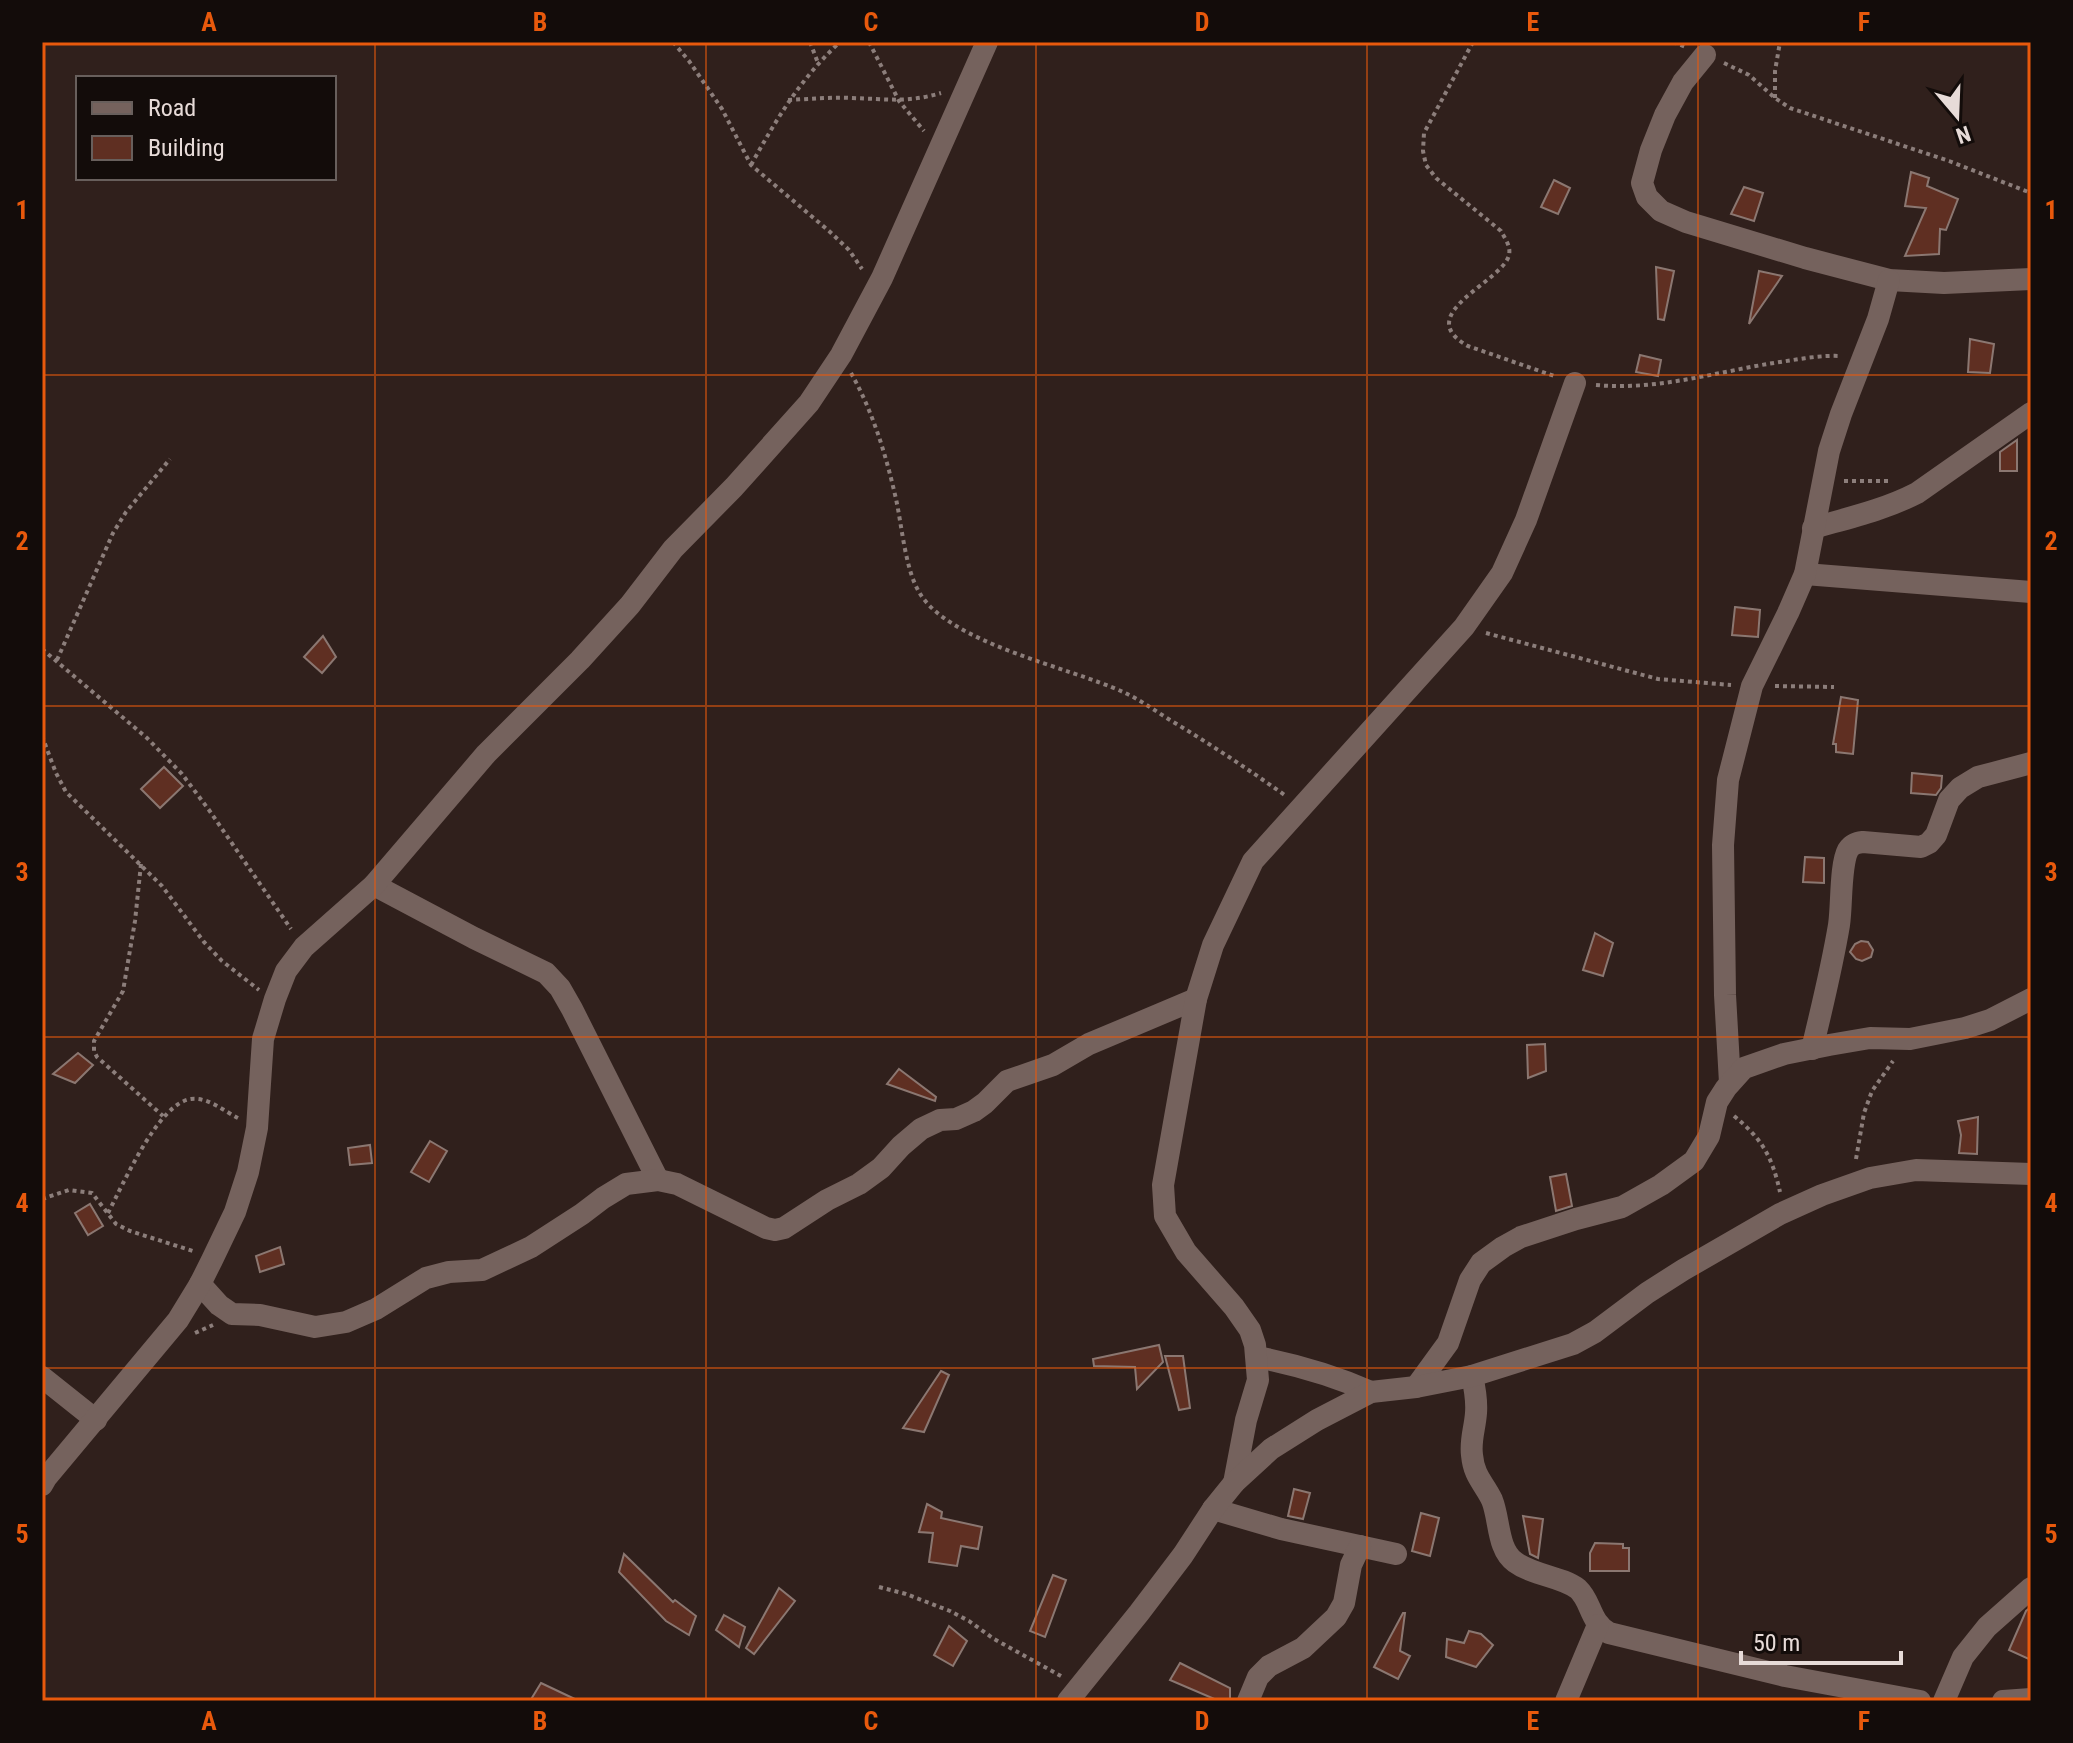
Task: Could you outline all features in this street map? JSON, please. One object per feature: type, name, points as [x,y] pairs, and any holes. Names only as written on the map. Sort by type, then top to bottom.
[{"type":"street","points":[[42,1485],[178,1320],[200,1284],[235,1212],[248,1172],[257,1128],[263,1039],[286,971],[304,947],[374,885],[486,754],[580,660],[630,605],[673,549],[809,403],[841,355],[882,278],[987,42]]},
{"type":"street","points":[[1705,55],[1683,82],[1651,150],[1642,183],[1647,197],[1661,211],[1686,222],[1889,280],[1944,283],[2031,279]]},
{"type":"street","points":[[1730,1083],[1725,995],[1723,845],[1728,780],[1752,686],[1805,574],[1829,451],[1889,280]]},
{"type":"street","points":[[1234,1483],[1246,1420],[1258,1380],[1257,1357],[1250,1330],[1186,1252],[1165,1216],[1163,1185],[1196,999],[1213,945],[1253,861],[1464,627],[1502,573],[1526,520],[1575,383]]},
{"type":"street","points":[[1813,528],[1901,501],[1917,493],[2031,413]]},
{"type":"street","points":[[1805,574],[2031,592]]},
{"type":"street","points":[[1812,1049],[1835,948],[1845,858],[1849,848],[1863,842],[1921,847],[1936,835],[1949,800],[1960,788],[1978,777],[2031,763]]},
{"type":"street","points":[[374,885],[546,973],[560,988],[572,1009],[658,1180]]},
{"type":"street","points":[[200,1284],[232,1314],[260,1315],[315,1327],[346,1322],[376,1309],[426,1278],[449,1272],[482,1270],[531,1247],[626,1184],[658,1180],[689,1189],[766,1228],[784,1228],[859,1184],[930,1123],[956,1119],[974,1111],[1007,1081],[1053,1065],[1089,1044],[1196,999]]},
{"type":"street","points":[[1416,1387],[1448,1343],[1470,1280],[1481,1263],[1521,1237],[1622,1207],[1661,1185],[1694,1161],[1709,1136],[1717,1102],[1744,1068],[1784,1054],[1870,1038],[1910,1039],[1965,1028],[1990,1020],[2031,999]]},
{"type":"street","points":[[1074,1694],[1183,1555],[1234,1483],[1271,1449],[1317,1420],[1371,1392],[1472,1376],[1573,1344],[1595,1332],[1647,1293],[1780,1214],[1870,1178],[1916,1170],[2031,1174]]},
{"type":"street","points":[[1257,1357],[1296,1364],[1371,1392]]},
{"type":"street","points":[[1472,1376],[1476,1395],[1472,1458],[1478,1479],[1491,1497],[1501,1540],[1513,1561],[1577,1589],[1598,1625],[1609,1633],[1785,1676],[1920,1701]]},
{"type":"street","points":[[42,1377],[96,1420]]},
{"type":"street","points":[[1213,1509],[1281,1529],[1396,1554]]},
{"type":"street","points":[[1248,1701],[1258,1677],[1269,1666],[1303,1648],[1336,1617],[1344,1603],[1351,1565],[1360,1546]]},
{"type":"street","points":[[1944,1701],[1963,1657],[1987,1627],[2031,1588]]},
{"type":"street","points":[[1566,1701],[1598,1625]]},
{"type":"street","points":[[2003,1701],[2031,1699]]},
{"type":"path","points":[[673,42],[722,109],[751,165],[829,231],[849,250],[863,270],[882,278]]},
{"type":"path","points":[[810,42],[818,63]]},
{"type":"path","points":[[751,165],[788,100],[840,42]]},
{"type":"path","points":[[869,42],[899,101],[940,147]]},
{"type":"path","points":[[1473,42],[1424,133],[1423,151],[1426,165],[1436,178],[1501,231],[1510,252],[1496,273],[1464,297],[1453,311],[1450,324],[1459,341],[1575,383],[1608,387],[1648,385],[1829,355],[1863,357]]},
{"type":"path","points":[[1673,42],[1749,75],[1790,108],[1949,161],[2031,193]]},
{"type":"path","points":[[1775,98],[1775,71],[1780,42]]},
{"type":"path","points":[[788,100],[841,98],[899,101],[932,96],[970,83]]},
{"type":"path","points":[[841,355],[867,401],[895,496],[913,576],[928,607],[946,621],[979,638],[1124,692],[1224,752],[1301,807]]},
{"type":"path","points":[[57,660],[113,533],[126,512],[170,459]]},
{"type":"path","points":[[1822,480],[1895,481]]},
{"type":"path","points":[[1464,627],[1658,679],[1705,685],[1834,687]]},
{"type":"path","points":[[42,649],[147,738],[182,774],[304,947]]},
{"type":"path","points":[[42,736],[66,792],[162,886],[222,961],[275,999]]},
{"type":"path","points":[[141,864],[123,991],[94,1041],[94,1051],[163,1116]]},
{"type":"path","points":[[1852,1185],[1864,1113],[1872,1091],[1910,1039]]},
{"type":"path","points":[[108,1213],[163,1116],[178,1104],[191,1099],[215,1105],[257,1128]]},
{"type":"path","points":[[1717,1102],[1761,1141],[1775,1172],[1780,1214]]},
{"type":"path","points":[[42,1199],[69,1190],[92,1193],[116,1224],[177,1244],[212,1260]]},
{"type":"path","points":[[879,1587],[906,1594],[969,1621],[1074,1694]]},
{"type":"building","points":[[1911,172],[1929,178],[1927,186],[1958,199],[1946,230],[1940,229],[1939,254],[1905,256],[1926,208],[1905,206]]},
{"type":"building","points":[[1554,180],[1570,188],[1558,214],[1541,207]]},
{"type":"building","points":[[1744,187],[1763,193],[1754,221],[1731,214]]},
{"type":"building","points":[[1656,267],[1674,271],[1664,320],[1658,319]]},
{"type":"building","points":[[1759,271],[1782,276],[1749,324]]},
{"type":"building","points":[[1970,339],[1994,344],[1990,373],[1968,372]]},
{"type":"building","points":[[1640,355],[1661,360],[1658,376],[1636,372]]},
{"type":"building","points":[[2017,440],[2017,471],[2000,471],[2000,452]]},
{"type":"building","points":[[1735,607],[1760,610],[1758,637],[1732,635]]},
{"type":"building","points":[[323,636],[336,657],[322,673],[304,657]]},
{"type":"building","points":[[1841,697],[1858,700],[1853,754],[1836,752],[1836,744],[1833,744]]},
{"type":"building","points":[[164,767],[183,786],[160,808],[141,789]]},
{"type":"building","points":[[1912,773],[1942,776],[1941,788],[1936,795],[1911,793]]},
{"type":"building","points":[[1805,857],[1824,858],[1824,883],[1803,882]]},
{"type":"building","points":[[1595,933],[1613,943],[1603,976],[1583,970]]},
{"type":"building","points":[[1861,941],[1868,942],[1873,950],[1871,957],[1862,961],[1850,952]]},
{"type":"building","points":[[1545,1044],[1546,1071],[1528,1078],[1527,1045]]},
{"type":"building","points":[[78,1053],[93,1065],[75,1083],[53,1074]]},
{"type":"building","points":[[899,1069],[936,1097],[935,1101],[887,1084]]},
{"type":"building","points":[[1978,1117],[1977,1154],[1959,1153],[1961,1135],[1958,1121]]},
{"type":"building","points":[[430,1141],[447,1151],[429,1182],[411,1172]]},
{"type":"building","points":[[370,1145],[372,1163],[350,1165],[348,1148]]},
{"type":"building","points":[[1566,1174],[1572,1206],[1556,1211],[1550,1177]]},
{"type":"building","points":[[90,1204],[103,1226],[88,1235],[75,1213]]},
{"type":"building","points":[[280,1247],[284,1264],[260,1272],[256,1256]]},
{"type":"building","points":[[1159,1345],[1163,1362],[1137,1389],[1135,1367],[1094,1366],[1093,1359]]},
{"type":"building","points":[[1165,1356],[1183,1356],[1190,1408],[1179,1410]]},
{"type":"building","points":[[941,1371],[949,1375],[924,1432],[903,1428]]},
{"type":"building","points":[[1294,1489],[1310,1493],[1303,1519],[1288,1516]]},
{"type":"building","points":[[927,1504],[942,1512],[941,1518],[982,1527],[978,1549],[961,1546],[957,1566],[929,1562],[933,1533],[919,1532]]},
{"type":"building","points":[[1421,1513],[1439,1518],[1430,1556],[1412,1551]]},
{"type":"building","points":[[1523,1516],[1543,1519],[1538,1558],[1530,1554]]},
{"type":"building","points":[[1595,1543],[1623,1544],[1623,1548],[1629,1548],[1629,1571],[1590,1571],[1590,1553]]},
{"type":"building","points":[[624,1554],[673,1602],[675,1600],[696,1616],[689,1635],[666,1621],[619,1572]]},
{"type":"building","points":[[1053,1575],[1066,1580],[1045,1637],[1030,1631]]},
{"type":"building","points":[[779,1588],[795,1601],[754,1654],[746,1648]]},
{"type":"building","points":[[2031,1607],[2031,1660],[2009,1650],[2026,1611]]},
{"type":"building","points":[[1403,1613],[1400,1651],[1410,1656],[1398,1679],[1374,1667]]},
{"type":"building","points":[[724,1615],[745,1627],[739,1647],[716,1630]]},
{"type":"building","points":[[949,1626],[967,1641],[953,1666],[934,1655]]},
{"type":"building","points":[[1469,1631],[1481,1634],[1493,1645],[1476,1667],[1446,1657],[1447,1639],[1464,1643]]},
{"type":"building","points":[[1180,1663],[1230,1688],[1230,1701],[1219,1701],[1170,1680]]},
{"type":"building","points":[[541,1683],[579,1701],[530,1701]]}]
